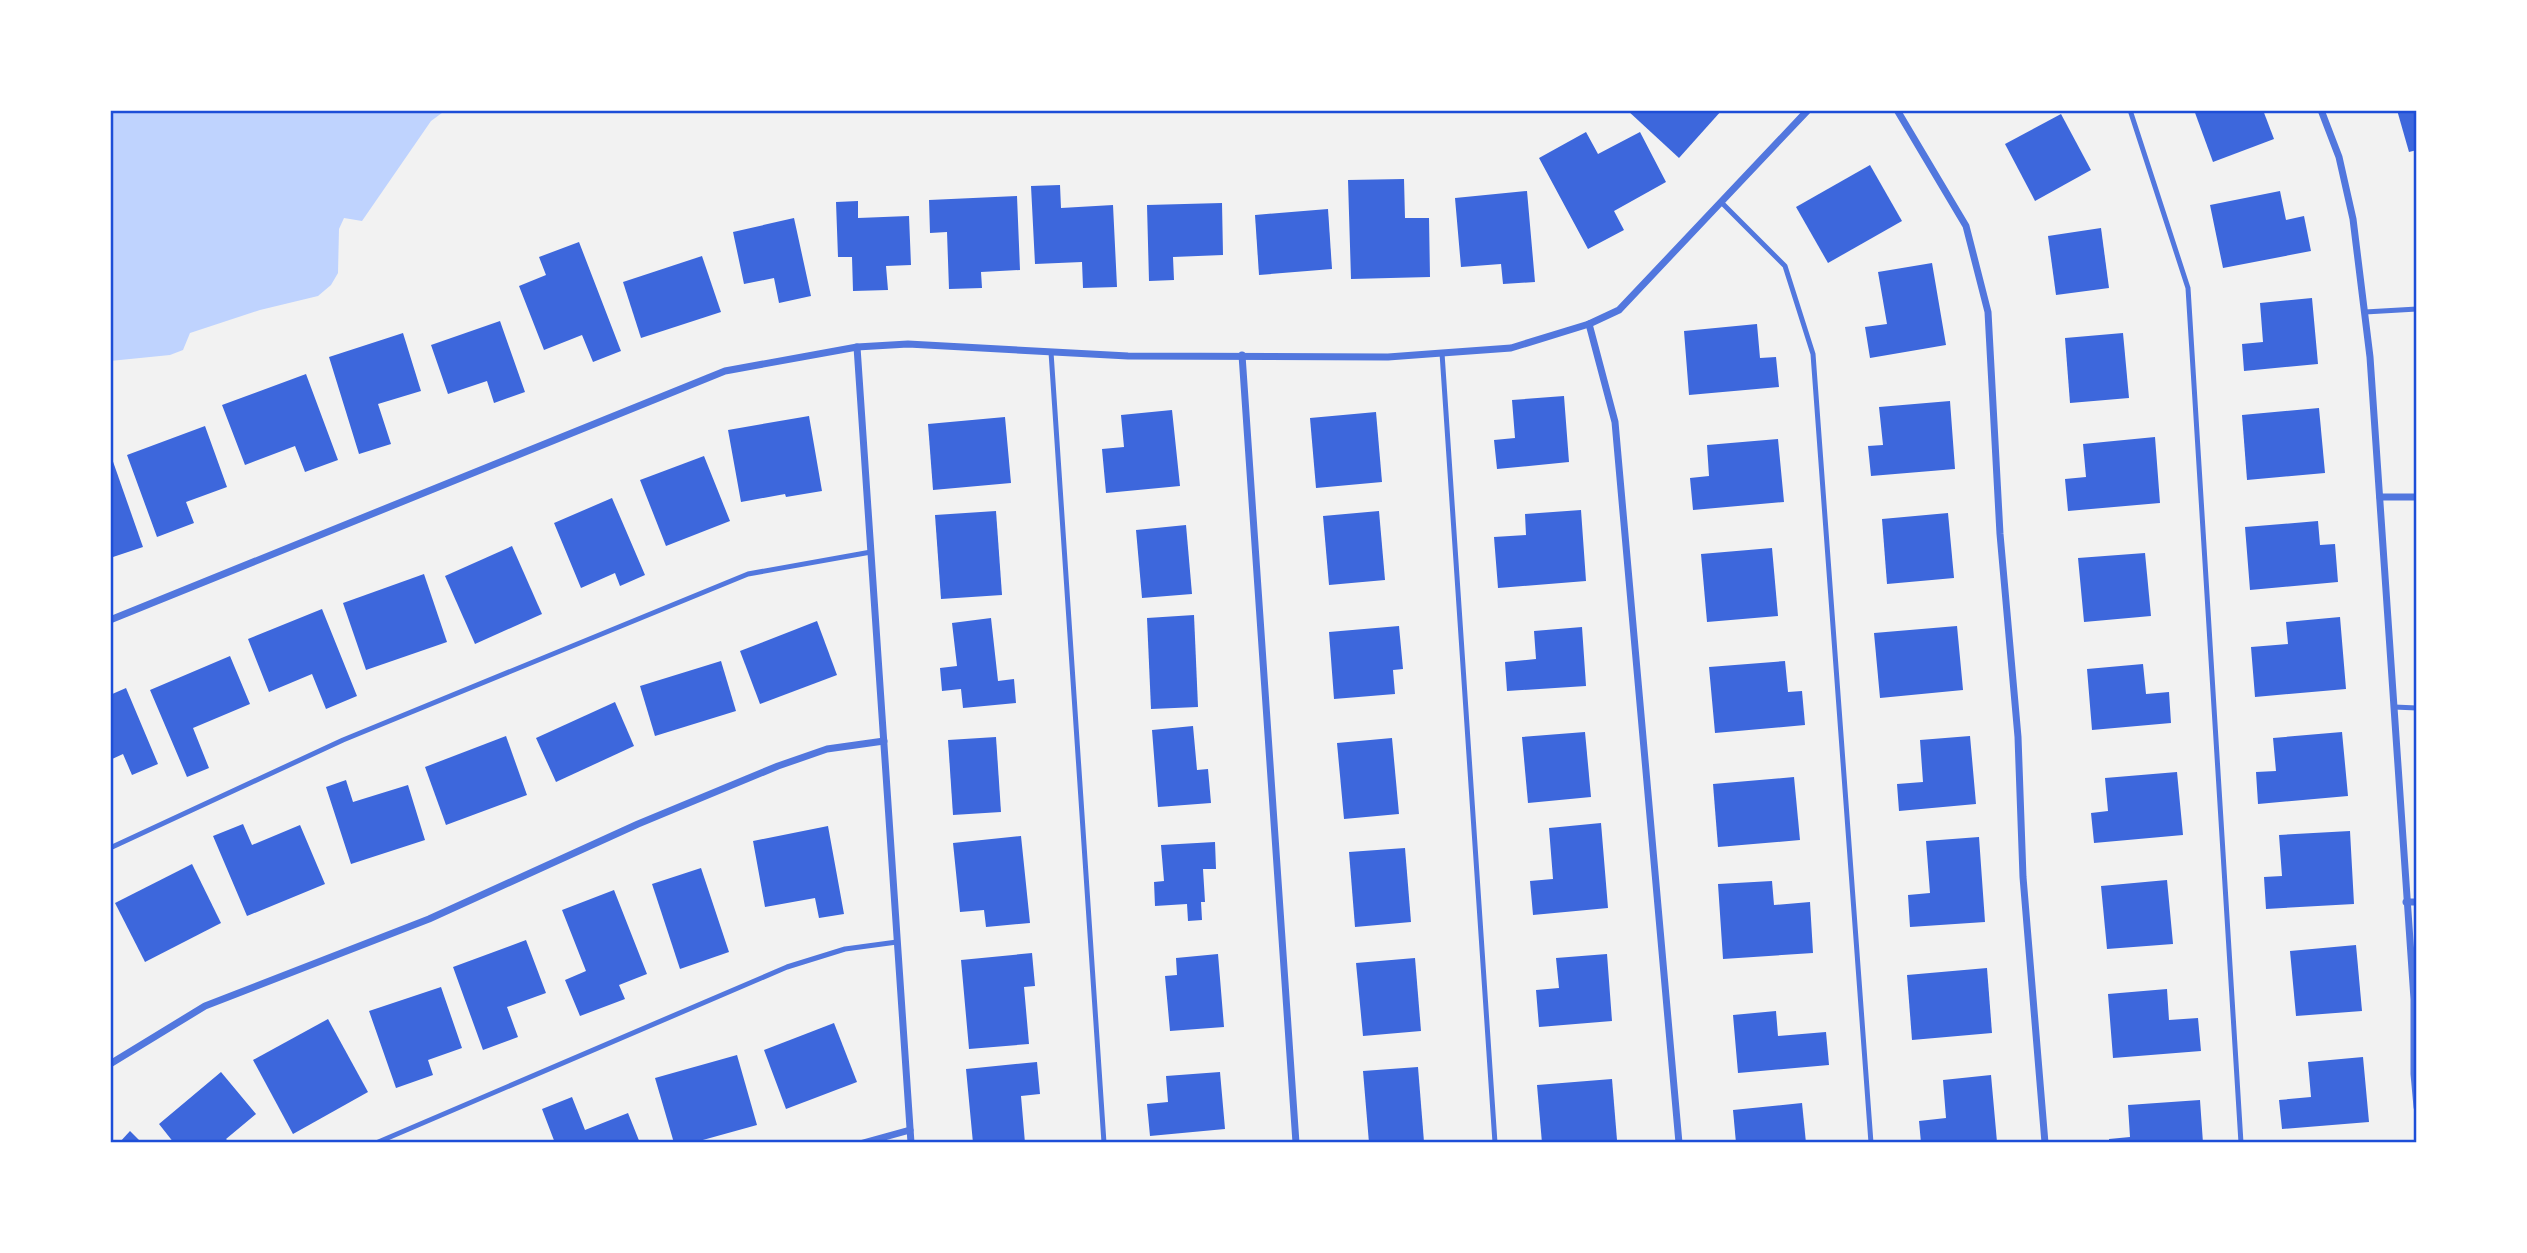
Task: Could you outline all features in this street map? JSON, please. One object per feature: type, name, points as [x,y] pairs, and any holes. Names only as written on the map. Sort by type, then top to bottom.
[{"type":"street","points":[[110,620],[725,371],[858,347],[908,344],[1128,356],[1388,356],[1511,348],[1589,324],[1619,310],[1808,110]]},
{"type":"street","points":[[1898,110],[1966,226],[1988,312],[2000,534],[2018,737],[2023,877],[2045,1143]]},
{"type":"street","points":[[2321,110],[2339,157],[2353,219],[2370,357],[2414,999],[2417,1107]]},
{"type":"street","points":[[1589,324],[1615,422],[1679,1143]]},
{"type":"street","points":[[858,347],[911,1143]]},
{"type":"street","points":[[1242,355],[1296,1143]]},
{"type":"street","points":[[2380,496],[2417,497]]},
{"type":"street","points":[[110,1064],[205,1006],[429,919],[650,819],[790,762],[827,750],[884,741]]},
{"type":"street","points":[[2406,902],[2417,902]]},
{"type":"street","points":[[863,1143],[910,1130]]},
{"type":"lane","points":[[2130,110],[2188,288],[2241,1143]]},
{"type":"lane","points":[[1721,202],[1785,266],[1812,354],[1871,1143]]},
{"type":"lane","points":[[2365,312],[2417,309]]},
{"type":"lane","points":[[1051,352],[1104,1143]]},
{"type":"lane","points":[[1442,353],[1495,1143]]},
{"type":"lane","points":[[110,848],[343,740],[748,573],[871,552]]},
{"type":"lane","points":[[2394,707],[2417,708]]},
{"type":"lane","points":[[376,1143],[788,967],[845,949],[897,942]]},
{"type":"water","points":[[110,110],[446,110],[431,121],[362,221],[344,218],[339,229],[338,273],[331,285],[318,296],[260,310],[190,333],[183,350],[170,355],[110,361]]},
{"type":"building","points":[[1627,110],[1722,110],[1679,158]]},
{"type":"building","points":[[2194,110],[2263,110],[2274,139],[2213,162]]},
{"type":"building","points":[[2397,110],[2417,110],[2417,150],[2409,152]]},
{"type":"building","points":[[2061,114],[2091,170],[2035,201],[2005,144]]},
{"type":"building","points":[[1586,132],[1598,154],[1640,132],[1666,182],[1614,211],[1624,230],[1588,249],[1539,158]]},
{"type":"building","points":[[1870,165],[1902,221],[1828,263],[1796,207]]},
{"type":"building","points":[[1404,179],[1405,218],[1429,218],[1430,277],[1351,279],[1348,180]]},
{"type":"building","points":[[1060,185],[1061,208],[1113,205],[1117,287],[1083,288],[1082,262],[1035,264],[1031,186]]},
{"type":"building","points":[[1527,191],[1535,282],[1503,284],[1501,264],[1461,267],[1455,198]]},
{"type":"building","points":[[2280,191],[2286,220],[2304,216],[2311,251],[2223,268],[2210,205]]},
{"type":"building","points":[[1017,196],[1020,270],[981,272],[982,288],[949,289],[947,232],[930,233],[929,200]]},
{"type":"building","points":[[858,201],[858,218],[909,216],[911,265],[886,266],[888,290],[853,291],[852,257],[838,257],[836,202]]},
{"type":"building","points":[[1222,203],[1223,255],[1173,257],[1174,280],[1149,281],[1147,205]]},
{"type":"building","points":[[1328,209],[1332,269],[1259,275],[1255,215]]},
{"type":"building","points":[[794,218],[811,296],[779,303],[774,278],[744,284],[733,232]]},
{"type":"building","points":[[2101,228],[2109,288],[2056,295],[2048,236]]},
{"type":"building","points":[[579,242],[621,351],[593,362],[582,335],[544,350],[519,286],[546,275],[539,257]]},
{"type":"building","points":[[702,256],[721,312],[641,338],[623,282]]},
{"type":"building","points":[[1932,263],[1946,345],[1870,358],[1865,327],[1887,324],[1878,272]]},
{"type":"building","points":[[2312,298],[2318,364],[2244,371],[2242,344],[2263,342],[2260,303]]},
{"type":"building","points":[[500,321],[525,392],[494,403],[487,381],[448,394],[431,345]]},
{"type":"building","points":[[1757,324],[1760,358],[1776,357],[1779,387],[1689,395],[1684,331]]},
{"type":"building","points":[[403,333],[421,391],[378,404],[391,444],[359,454],[329,357]]},
{"type":"building","points":[[2123,333],[2129,398],[2070,403],[2065,338]]},
{"type":"building","points":[[306,374],[338,460],[305,472],[295,446],[245,465],[222,405]]},
{"type":"building","points":[[1564,396],[1569,462],[1497,469],[1494,440],[1515,438],[1512,400]]},
{"type":"building","points":[[1950,401],[1955,469],[1871,476],[1868,446],[1883,445],[1879,407]]},
{"type":"building","points":[[2319,408],[2325,473],[2247,480],[2242,415]]},
{"type":"building","points":[[1172,410],[1180,486],[1106,493],[1102,449],[1124,447],[1121,415]]},
{"type":"building","points":[[1376,412],[1382,482],[1316,488],[1310,418]]},
{"type":"building","points":[[809,416],[822,491],[741,502],[728,430]]},
{"type":"building","points":[[1005,417],[1011,483],[933,490],[928,424]]},
{"type":"building","points":[[205,426],[227,487],[186,502],[194,523],[157,537],[127,455]]},
{"type":"building","points":[[2155,437],[2160,503],[2068,511],[2065,479],[2086,477],[2083,444]]},
{"type":"building","points":[[1778,439],[1784,502],[1693,510],[1690,478],[1709,476],[1707,445]]},
{"type":"building","points":[[110,453],[143,547],[110,558]]},
{"type":"building","points":[[704,456],[730,521],[666,546],[640,480]]},
{"type":"building","points":[[612,498],[645,575],[620,586],[615,573],[581,588],[554,523]]},
{"type":"building","points":[[1581,510],[1586,581],[1498,588],[1494,537],[1526,535],[1525,514]]},
{"type":"building","points":[[996,511],[1002,595],[941,599],[935,515]]},
{"type":"building","points":[[1379,511],[1385,580],[1329,585],[1323,516]]},
{"type":"building","points":[[1948,513],[1954,578],[1887,584],[1882,519]]},
{"type":"building","points":[[2318,521],[2320,545],[2335,544],[2338,582],[2250,590],[2245,527]]},
{"type":"building","points":[[1186,525],[1192,594],[1142,598],[1136,530]]},
{"type":"building","points":[[512,546],[542,614],[475,644],[445,576]]},
{"type":"building","points":[[1772,548],[1778,616],[1707,622],[1701,554]]},
{"type":"building","points":[[2145,553],[2151,616],[2084,622],[2078,558]]},
{"type":"building","points":[[424,574],[447,642],[366,670],[343,603]]},
{"type":"building","points":[[322,609],[357,696],[326,709],[312,674],[269,692],[248,639]]},
{"type":"building","points":[[1194,615],[1198,707],[1151,709],[1147,618]]},
{"type":"building","points":[[2340,617],[2346,689],[2255,697],[2251,647],[2288,644],[2286,622]]},
{"type":"building","points":[[991,618],[998,681],[1014,679],[1016,703],[963,708],[961,689],[942,691],[940,668],[957,666],[952,623]]},
{"type":"building","points":[[817,621],[837,675],[760,704],[740,651]]},
{"type":"building","points":[[1399,626],[1403,669],[1393,670],[1395,694],[1334,699],[1329,632]]},
{"type":"building","points":[[1957,626],[1963,690],[1880,698],[1874,633]]},
{"type":"building","points":[[1582,627],[1586,686],[1507,691],[1505,662],[1536,659],[1534,631]]},
{"type":"building","points":[[230,656],[250,704],[193,728],[209,768],[187,777],[150,690]]},
{"type":"building","points":[[721,661],[736,711],[655,736],[640,686]]},
{"type":"building","points":[[1785,661],[1788,692],[1802,691],[1805,725],[1715,733],[1709,667]]},
{"type":"building","points":[[2143,664],[2146,694],[2169,692],[2171,723],[2092,730],[2087,669]]},
{"type":"building","points":[[126,688],[158,764],[132,775],[123,754],[110,760],[110,695]]},
{"type":"building","points":[[615,702],[634,746],[556,782],[536,738]]},
{"type":"building","points":[[1193,726],[1197,770],[1208,769],[1211,803],[1158,807],[1152,730]]},
{"type":"building","points":[[1585,732],[1591,797],[1528,803],[1522,737]]},
{"type":"building","points":[[2342,732],[2348,796],[2258,804],[2256,772],[2276,771],[2273,738]]},
{"type":"building","points":[[506,736],[527,795],[446,825],[425,767]]},
{"type":"building","points":[[1970,736],[1976,804],[1899,811],[1897,784],[1923,782],[1920,740]]},
{"type":"building","points":[[996,737],[1001,812],[953,815],[948,740]]},
{"type":"building","points":[[1392,738],[1399,814],[1344,819],[1337,743]]},
{"type":"building","points":[[2177,772],[2183,835],[2094,843],[2091,813],[2108,811],[2105,778]]},
{"type":"building","points":[[1794,777],[1800,840],[1718,847],[1713,784]]},
{"type":"building","points":[[346,780],[353,802],[408,785],[425,840],[351,864],[326,787]]},
{"type":"building","points":[[1601,823],[1608,908],[1533,915],[1530,881],[1553,879],[1549,828]]},
{"type":"building","points":[[243,824],[252,845],[300,825],[325,884],[247,916],[213,836]]},
{"type":"building","points":[[828,826],[844,914],[819,918],[815,898],[765,907],[753,841]]},
{"type":"building","points":[[2350,831],[2354,904],[2266,909],[2264,877],[2282,876],[2279,835]]},
{"type":"building","points":[[1021,836],[1030,923],[986,927],[984,910],[960,912],[953,843]]},
{"type":"building","points":[[1979,837],[1985,922],[1910,927],[1908,895],[1930,893],[1926,841]]},
{"type":"building","points":[[1215,842],[1216,869],[1203,869],[1205,902],[1201,902],[1202,920],[1188,921],[1187,904],[1155,906],[1154,882],[1164,881],[1161,845]]},
{"type":"building","points":[[1405,848],[1411,922],[1355,927],[1349,852]]},
{"type":"building","points":[[192,864],[221,923],[145,962],[115,903]]},
{"type":"building","points":[[701,868],[729,952],[680,969],[652,884]]},
{"type":"building","points":[[2167,880],[2173,944],[2107,949],[2101,886]]},
{"type":"building","points":[[1772,881],[1774,905],[1810,902],[1813,953],[1723,959],[1718,884]]},
{"type":"building","points":[[614,890],[647,974],[619,985],[625,999],[580,1016],[565,980],[586,971],[562,910]]},
{"type":"building","points":[[526,940],[546,993],[507,1007],[518,1037],[483,1050],[453,967]]},
{"type":"building","points":[[2356,945],[2362,1011],[2296,1016],[2290,951]]},
{"type":"building","points":[[1032,953],[1035,986],[1024,987],[1029,1044],[969,1049],[961,960]]},
{"type":"building","points":[[1218,954],[1224,1027],[1170,1031],[1165,976],[1177,975],[1176,958]]},
{"type":"building","points":[[1607,954],[1612,1021],[1539,1027],[1536,990],[1559,988],[1556,958]]},
{"type":"building","points":[[1415,958],[1421,1031],[1363,1036],[1356,963]]},
{"type":"building","points":[[1987,968],[1992,1033],[1912,1040],[1907,975]]},
{"type":"building","points":[[441,987],[462,1048],[428,1060],[433,1075],[396,1088],[369,1011]]},
{"type":"building","points":[[2167,989],[2169,1020],[2198,1018],[2201,1051],[2113,1058],[2108,994]]},
{"type":"building","points":[[1776,1011],[1778,1036],[1826,1032],[1829,1065],[1738,1073],[1733,1015]]},
{"type":"building","points":[[328,1019],[368,1092],[293,1134],[253,1060]]},
{"type":"building","points":[[834,1023],[857,1082],[786,1109],[764,1050]]},
{"type":"building","points":[[737,1055],[757,1125],[692,1143],[674,1143],[655,1078]]},
{"type":"building","points":[[2363,1057],[2369,1122],[2282,1129],[2279,1100],[2311,1097],[2308,1062]]},
{"type":"building","points":[[1037,1062],[1040,1094],[1021,1096],[1025,1143],[973,1143],[966,1069]]},
{"type":"building","points":[[1418,1067],[1424,1142],[1369,1143],[1363,1071]]},
{"type":"building","points":[[221,1072],[256,1114],[226,1139],[230,1143],[174,1143],[159,1124]]},
{"type":"building","points":[[1220,1072],[1225,1129],[1150,1136],[1147,1104],[1168,1102],[1166,1076]]},
{"type":"building","points":[[1991,1075],[1997,1142],[1921,1143],[1919,1121],[1946,1118],[1943,1080]]},
{"type":"building","points":[[1612,1079],[1617,1140],[1542,1143],[1537,1085]]},
{"type":"building","points":[[572,1097],[585,1130],[628,1113],[640,1143],[555,1143],[542,1109]]},
{"type":"building","points":[[2200,1100],[2203,1143],[2109,1143],[2109,1139],[2130,1137],[2128,1105]]},
{"type":"building","points":[[1802,1103],[1806,1143],[1736,1143],[1733,1110]]},
{"type":"building","points":[[130,1131],[142,1143],[119,1143]]}]
